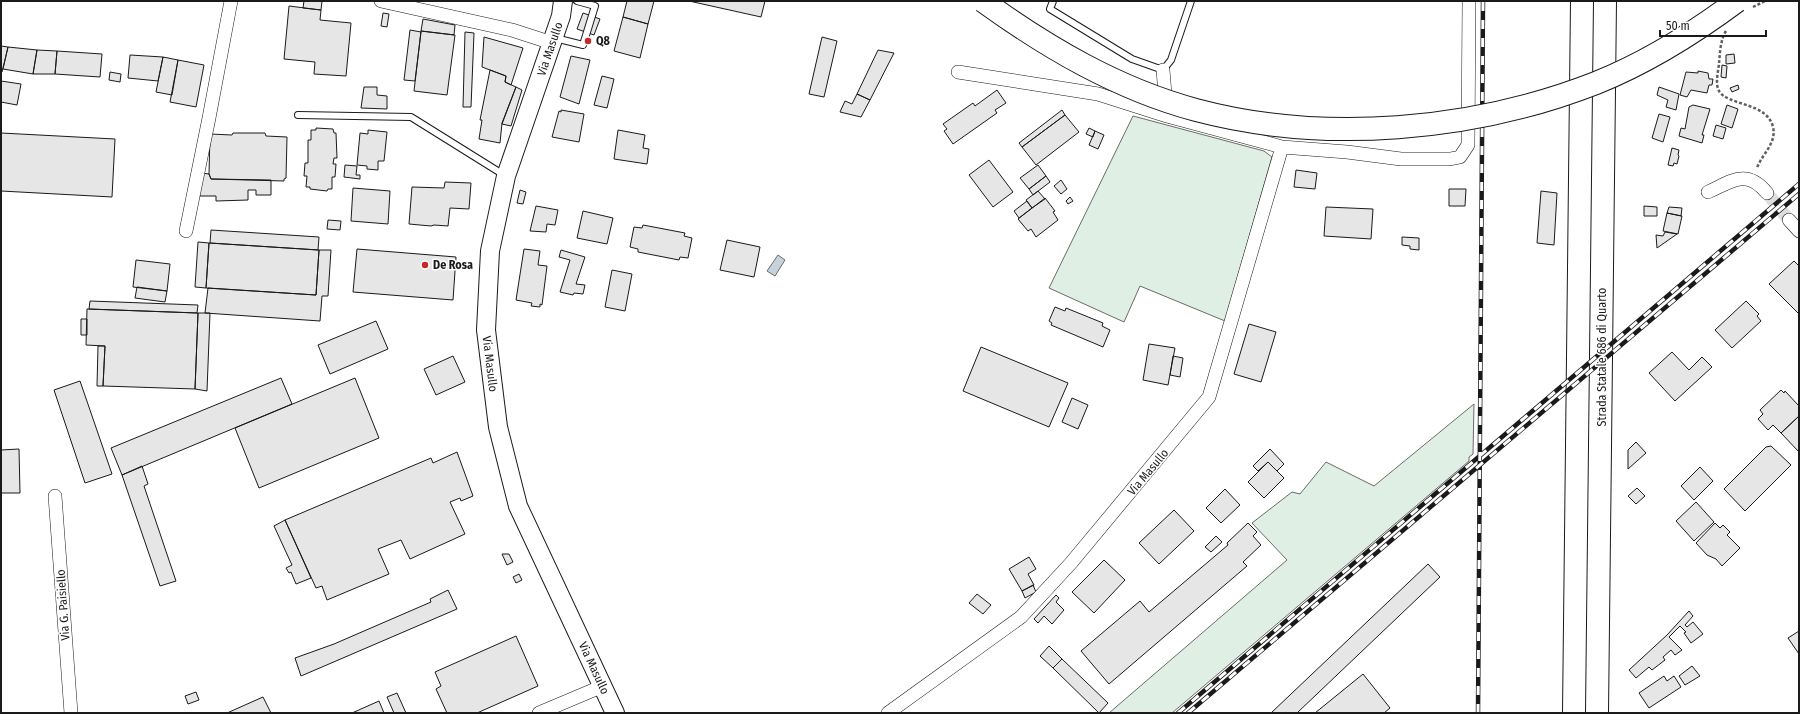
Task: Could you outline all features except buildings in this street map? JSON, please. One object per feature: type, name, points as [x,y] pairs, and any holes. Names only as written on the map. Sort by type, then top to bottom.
[{"type":"highway","points":[[983,1],[1017,26],[1069,58],[1129,87],[1195,110],[1246,120],[1319,129],[1379,128],[1454,121],[1508,110],[1565,94],[1598,82],[1642,61],[1742,5]]},
{"type":"highway","name":"Strada Statale 686 di Quarto","points":[[1574,713],[1582,1]]},
{"type":"highway","name":"Strada Statale 686 di Quarto","points":[[1597,713],[1605,1]]},
{"type":"main road","name":"Via Masullo","points":[[563,1],[561,16],[506,176],[490,251],[486,330],[498,427],[518,506],[615,713]]},
{"type":"street","points":[[186,231],[231,1]]},
{"type":"street","points":[[381,1],[553,40]]},
{"type":"street","points":[[958,72],[1098,94],[1167,116],[1282,147],[1347,152],[1401,159],[1450,159],[1460,157],[1467,150],[1469,1]]},
{"type":"street","points":[[1163,70],[1167,116]]},
{"type":"street","name":"Via Masullo","points":[[888,713],[1022,617],[1071,563],[1209,397],[1282,147]]},
{"type":"street","points":[[1708,192],[1741,178],[1746,178],[1755,180],[1767,193]]},
{"type":"street","points":[[1789,220],[1799,231]]},
{"type":"street","name":"Via G. Paisiello","points":[[55,496],[71,713]]},
{"type":"street","points":[[539,713],[603,686]]},
{"type":"lane","points":[[553,40],[583,45],[595,6],[577,1]]},
{"type":"lane","points":[[1052,1],[1050,9],[1132,59],[1163,70],[1171,60],[1191,1]]},
{"type":"lane","points":[[298,115],[411,117],[506,176]]},
{"type":"path","points":[[1742,5],[1765,1]]},
{"type":"path","points":[[1727,29],[1720,47],[1716,83],[1719,92],[1727,98],[1748,105],[1762,112],[1770,119],[1773,127],[1772,143],[1760,159],[1755,173],[1755,180]]},
{"type":"green space","points":[[1133,116],[1264,151],[1272,157],[1225,321],[1140,286],[1124,322],[1049,288]]},
{"type":"green space","points":[[1474,404],[1473,454],[1469,457],[1469,461],[1172,713],[1109,713],[1287,560],[1252,523],[1292,492],[1300,494],[1326,462],[1374,486]]},
{"type":"shaded area","points":[[778,255],[785,260],[775,276],[767,271]]},
{"type":"tunnel","points":[[1767,193],[1789,220]]},
{"type":"railway","points":[[1478,713],[1483,1]]},
{"type":"railway","points":[[1178,713],[1799,184]]},
{"type":"railway","points":[[1188,713],[1799,194]]},
{"type":"place","name":"Q8","points":[[588,41]]},
{"type":"place","name":"De Rosa","points":[[425,265]]}]
